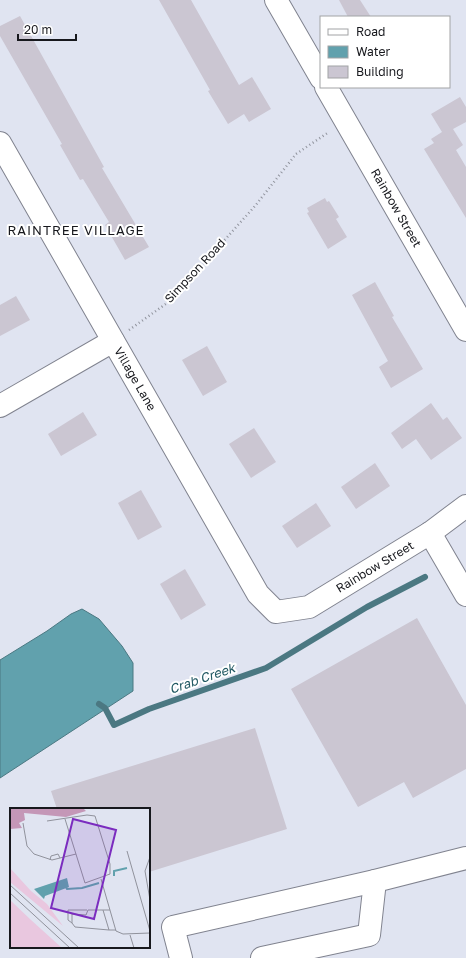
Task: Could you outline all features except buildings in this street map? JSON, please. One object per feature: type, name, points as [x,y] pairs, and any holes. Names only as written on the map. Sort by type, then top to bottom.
[{"type":"street","points":[[276,0],[320,76]]},
{"type":"street","name":"Rainbow Street","points":[[327,88],[466,330]]},
{"type":"street","name":"Village Lane","points":[[0,143],[258,594],[276,612]]},
{"type":"street","points":[[0,406],[114,341]]},
{"type":"street","name":"Rainbow Street","points":[[276,612],[309,607],[430,533],[466,506]]},
{"type":"street","points":[[430,533],[466,595]]},
{"type":"street","points":[[181,958],[173,926],[376,881],[466,858]]},
{"type":"street","points":[[262,958],[369,935],[376,881]]},
{"type":"path","name":"Simpson Road","points":[[114,341],[170,301],[255,206],[296,154],[346,121]]},
{"type":"water","points":[[82,609],[99,619],[122,646],[133,663],[133,691],[0,778],[0,660],[47,631],[71,614]]},
{"type":"waterway","name":"Crab Creek","points":[[99,704],[105,708],[114,725],[149,709],[266,668],[367,607],[425,577]]},
{"type":"district","name":"RAINTREE VILLAGE","points":[[76,230]]}]
